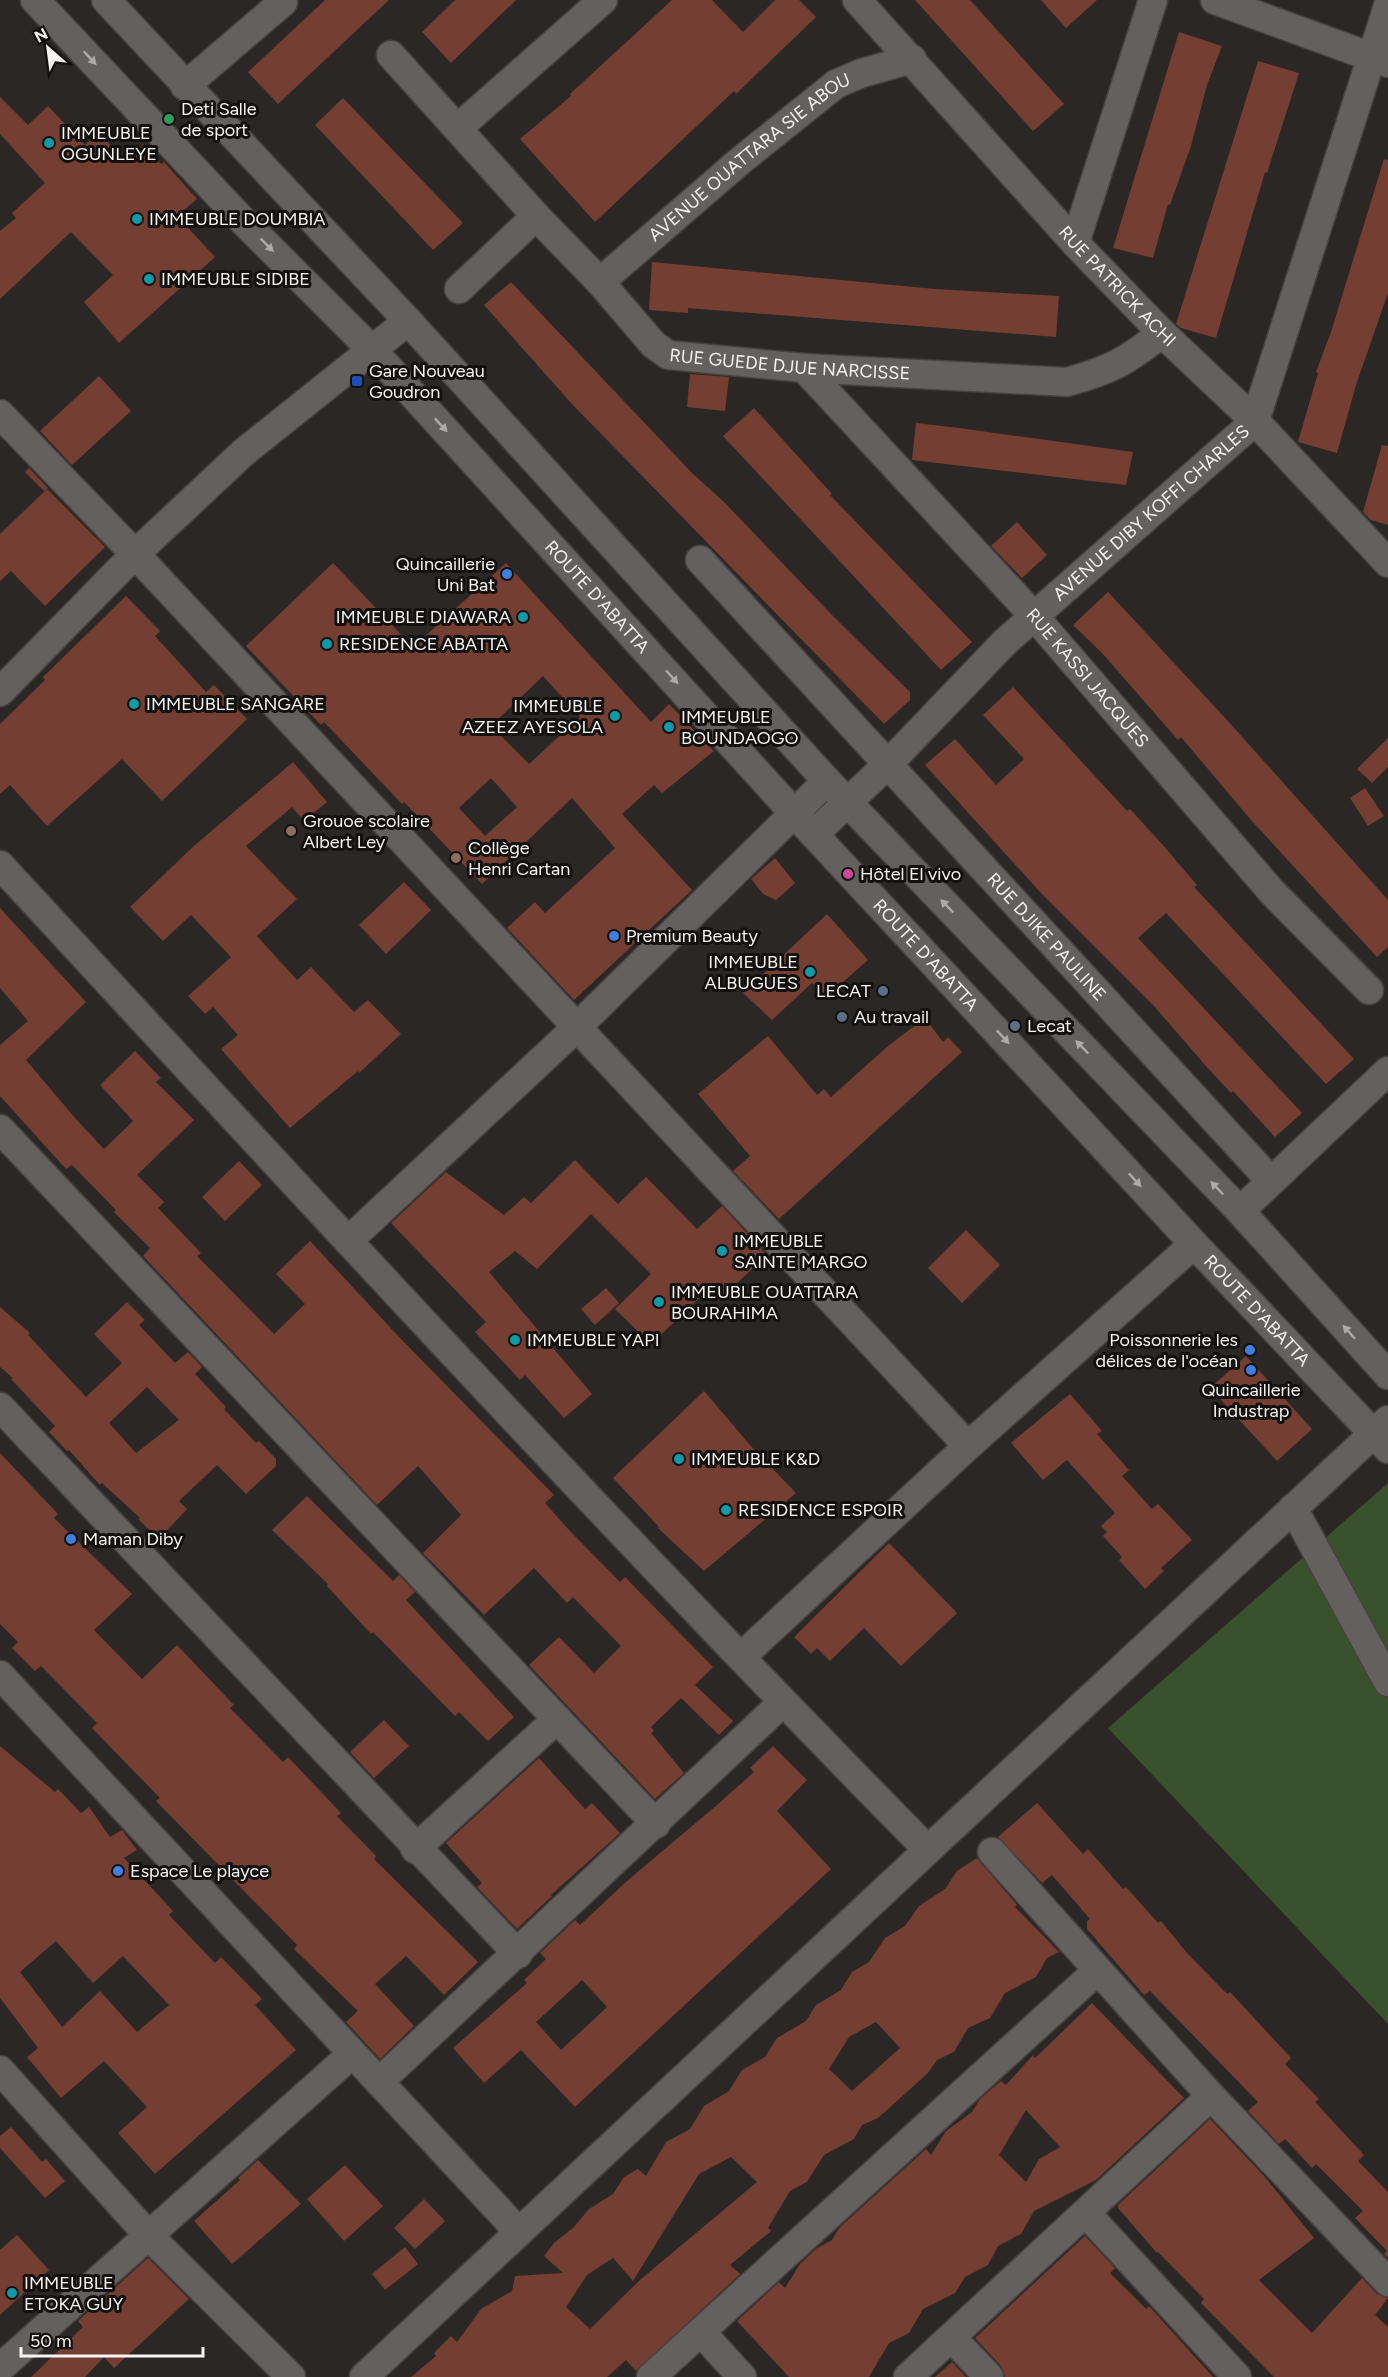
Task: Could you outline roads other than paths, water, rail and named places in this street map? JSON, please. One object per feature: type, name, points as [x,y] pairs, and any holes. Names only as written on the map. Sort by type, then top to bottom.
[{"type":"street","name":"ROUTE D'ABATTA","points":[[35,0],[236,214],[373,351],[794,813],[1194,1244],[1383,1434]]},
{"type":"street","points":[[106,0],[408,321],[827,781],[1240,1211],[1388,1375]]},
{"type":"street","points":[[459,128],[603,0]]},
{"type":"street","name":"RUE PATRICK ACHI","points":[[857,0],[1075,243],[1162,333],[1255,421],[1388,563]]},
{"type":"street","points":[[1075,243],[1153,0]]},
{"type":"street","points":[[1215,0],[1380,61]]},
{"type":"street","points":[[185,86],[283,1]]},
{"type":"street","name":"AVENUE DIBY KOFFI CHARLES","points":[[814,834],[888,764],[1005,642],[1255,421],[1380,61],[1388,6]]},
{"type":"street","name":"RUE GUEDE DJUE NARCISSE","points":[[391,55],[536,216],[600,282],[653,344],[668,355],[804,368],[1067,382],[1104,372],[1128,360],[1162,333]]},
{"type":"street","name":"AVENUE OUATTARA SIE ABOU","points":[[600,282],[740,161],[836,84],[862,73],[912,59]]},
{"type":"street","points":[[459,289],[536,216]]},
{"type":"street","points":[[0,692],[135,554],[244,452],[408,321]]},
{"type":"street","name":"RUE KASSI JACQUES","points":[[804,368],[1034,616],[1265,884],[1369,990]]},
{"type":"street","points":[[0,414],[135,554],[968,1446]]},
{"type":"street","name":"RUE DJIKE PAULINE","points":[[700,560],[1271,1181]]},
{"type":"street","points":[[348,1241],[576,1028],[827,781]]},
{"type":"street","points":[[0,864],[348,1241],[783,1702],[927,1849]]},
{"type":"street","points":[[1240,1211],[1388,1071]]},
{"type":"street","points":[[0,1129],[656,1824]]},
{"type":"street","points":[[741,1657],[968,1446],[1194,1244]]},
{"type":"street","points":[[0,1407],[415,1849],[518,1954]]},
{"type":"street","points":[[364,2377],[1293,1508],[1383,1434]]},
{"type":"street","points":[[1293,1508],[1388,1682]]},
{"type":"street","points":[[0,1675],[519,2232]]},
{"type":"street","points":[[379,2082],[518,1954],[783,1702]]},
{"type":"street","points":[[415,1849],[557,1719]]},
{"type":"street","points":[[992,1852],[1096,1971],[1211,2096],[1388,2282]]},
{"type":"street","points":[[651,2377],[1096,1971]]},
{"type":"street","points":[[0,2368],[352,2054]]},
{"type":"street","points":[[0,2070],[148,2236],[291,2377]]},
{"type":"street","points":[[908,2377],[1211,2096]]},
{"type":"street","points":[[1086,2213],[1237,2377]]},
{"type":"street","points":[[701,2332],[742,2377]]},
{"type":"street","points":[[952,2338],[989,2377]]},
{"type":"place","name":"Deti Salle de sport","points":[[169,119]]},
{"type":"place","name":"IMMEUBLE OGUNLEYE","points":[[49,143]]},
{"type":"place","name":"IMMEUBLE DOUMBIA","points":[[137,219]]},
{"type":"place","name":"IMMEUBLE SIDIBE","points":[[149,279]]},
{"type":"place","name":"Gare Nouveau Goudron","points":[[357,381]]},
{"type":"place","name":"Quincaillerie Uni Bat","points":[[507,574]]},
{"type":"place","name":"IMMEUBLE DIAWARA","points":[[523,617]]},
{"type":"place","name":"RESIDENCE ABATTA","points":[[327,644]]},
{"type":"place","name":"IMMEUBLE SANGARE","points":[[134,704]]},
{"type":"place","name":"IMMEUBLE AZEEZ AYESOLA","points":[[615,716]]},
{"type":"place","name":"IMMEUBLE BOUNDAOGO","points":[[669,727]]},
{"type":"place","name":"Grouoe scolaire Albert Ley","points":[[291,831]]},
{"type":"place","name":"Collège Henri Cartan","points":[[456,858]]},
{"type":"place","name":"Hôtel El vivo","points":[[848,874]]},
{"type":"place","name":"Premium Beauty","points":[[614,936]]},
{"type":"place","name":"IMMEUBLE ALBUGUES","points":[[810,972]]},
{"type":"place","name":"LECAT","points":[[883,991]]},
{"type":"place","name":"Au travail","points":[[842,1017]]},
{"type":"place","name":"Lecat","points":[[1015,1026]]},
{"type":"place","name":"IMMEUBLE SAINTE MARGO","points":[[722,1251]]},
{"type":"place","name":"IMMEUBLE OUATTARA BOURAHIMA","points":[[659,1302]]},
{"type":"place","name":"IMMEUBLE YAPI","points":[[515,1340]]},
{"type":"place","name":"Poissonnerie les délices de l'océan","points":[[1250,1350]]},
{"type":"place","name":"Quincaillerie Industrap","points":[[1251,1370]]},
{"type":"place","name":"IMMEUBLE K&D","points":[[679,1459]]},
{"type":"place","name":"RESIDENCE ESPOIR","points":[[726,1510]]},
{"type":"place","name":"Maman Diby","points":[[71,1539]]},
{"type":"place","name":"Espace Le playce","points":[[118,1871]]},
{"type":"place","name":"IMMEUBLE ETOKA GUY","points":[[12,2293]]}]
